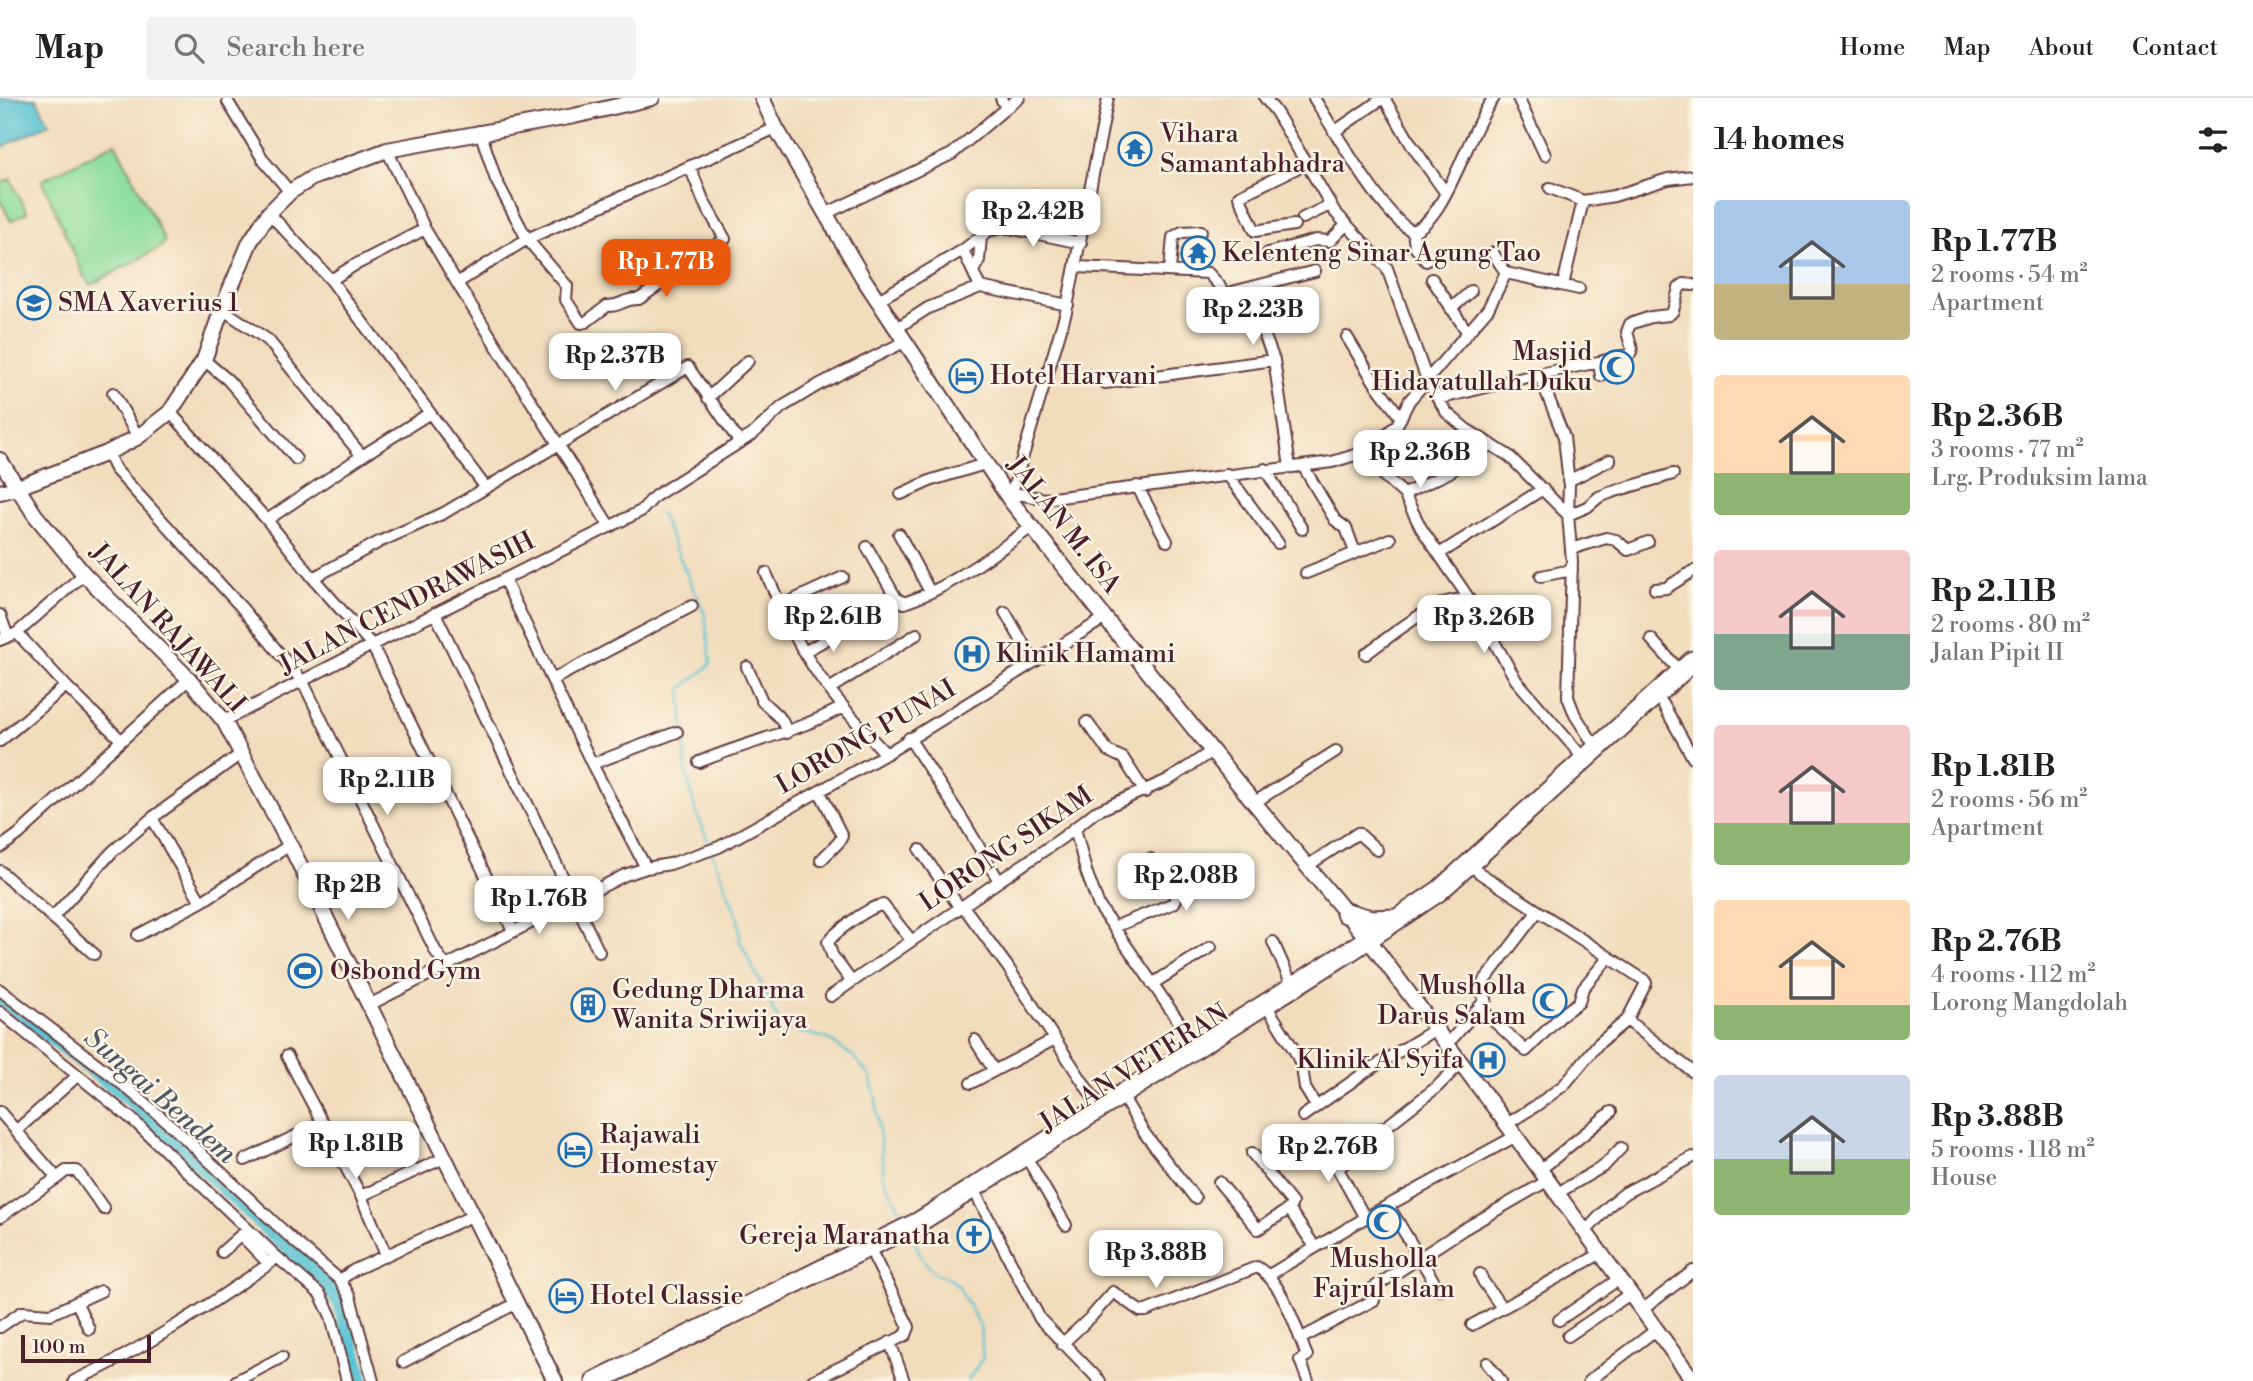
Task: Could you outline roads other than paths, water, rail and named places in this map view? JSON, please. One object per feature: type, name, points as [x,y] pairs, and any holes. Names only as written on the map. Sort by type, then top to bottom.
[{"type":"highway","points":[[1371,944],[1400,918],[1443,895],[1591,754],[1689,670]]},
{"type":"highway","points":[[1371,944],[1478,872],[1663,704],[1689,670]]},
{"type":"highway","points":[[1346,913],[1371,920],[1400,918]]},
{"type":"highway","name":"JALAN VETERAN","points":[[920,1228],[1100,1108],[1293,987],[1371,944]]},
{"type":"highway","name":"JALAN VETERAN","points":[[920,1228],[978,1198],[1031,1165],[1270,1013],[1371,944]]},
{"type":"highway","points":[[621,1381],[920,1228]]},
{"type":"highway","points":[[596,1381],[872,1252]]},
{"type":"street","points":[[0,492],[16,483],[107,453],[138,436],[170,412],[204,360],[250,242],[270,213],[290,192],[312,178],[387,150],[574,116],[652,98]]},
{"type":"street","name":"JALAN M. ISA","points":[[762,98],[776,128],[863,278],[880,299],[985,464],[1105,618],[1371,944],[1516,1136],[1693,1380]]},
{"type":"street","points":[[825,214],[952,154],[1003,103],[1019,98]]},
{"type":"street","points":[[1108,98],[1068,305],[1012,497],[1045,499],[1303,466],[1346,459],[1365,452],[1389,433],[1401,418],[1409,401],[1488,309],[1506,273]]},
{"type":"street","points":[[1265,98],[1331,205],[1389,272],[1427,380],[1438,399],[1455,421],[1509,456],[1568,515]]},
{"type":"street","points":[[1314,98],[1377,195],[1405,228],[1413,232]]},
{"type":"street","points":[[1335,132],[1384,98],[1445,192]]},
{"type":"street","points":[[1413,232],[1421,228],[1436,211],[1480,120],[1494,98]]},
{"type":"street","points":[[1518,98],[1545,155]]},
{"type":"street","points":[[228,102],[264,161],[290,192]]},
{"type":"street","points":[[457,283],[527,239],[776,128]]},
{"type":"street","points":[[480,131],[496,180],[527,239],[567,286],[564,297],[579,322],[586,322],[607,306],[616,307],[629,298],[639,299],[725,239],[704,202],[690,167]]},
{"type":"street","points":[[387,150],[425,229],[610,527]]},
{"type":"street","points":[[1307,163],[1239,196],[1255,231],[1298,222],[1331,205]]},
{"type":"street","points":[[1550,188],[1583,201],[1614,196],[1668,179],[1693,176]]},
{"type":"street","points":[[1563,285],[1583,201]]},
{"type":"street","points":[[270,213],[331,280],[486,488]]},
{"type":"street","points":[[1268,253],[1316,240],[1330,241],[1346,225]]},
{"type":"street","points":[[880,299],[993,229],[1005,227],[1081,243]]},
{"type":"street","points":[[331,280],[425,229]]},
{"type":"street","points":[[1170,270],[1173,237],[1182,232],[1201,231]]},
{"type":"street","points":[[1413,232],[1415,247],[1426,261]]},
{"type":"street","points":[[973,271],[979,260],[981,237]]},
{"type":"street","points":[[963,250],[980,287]]},
{"type":"street","points":[[1493,253],[1506,273],[1579,289]]},
{"type":"street","points":[[1077,267],[1208,273],[1219,285],[1232,312]]},
{"type":"street","points":[[1224,294],[1315,271]]},
{"type":"street","points":[[1432,279],[1468,333]]},
{"type":"street","points":[[1438,399],[1630,354],[1632,349],[1627,332],[1630,324],[1669,315],[1673,311],[1679,288],[1684,284],[1693,285]]},
{"type":"street","points":[[897,328],[928,309],[980,287],[1068,305]]},
{"type":"street","points":[[1451,309],[1471,291]]},
{"type":"street","points":[[1252,303],[1273,360],[1290,467]]},
{"type":"street","points":[[222,309],[268,340],[362,456]]},
{"type":"street","points":[[1347,337],[1375,383],[1401,418]]},
{"type":"street","name":"JALAN CENDRAWASIH","points":[[224,721],[641,511],[655,496],[760,429],[782,407],[820,384],[906,341]]},
{"type":"street","points":[[204,360],[228,380],[296,458]]},
{"type":"street","points":[[1105,383],[1273,360]]},
{"type":"street","points":[[708,398],[748,361]]},
{"type":"street","points":[[1599,362],[1601,376]]},
{"type":"street","points":[[313,578],[379,542],[444,513],[688,367],[740,443]]},
{"type":"street","points":[[1539,374],[1564,437],[1569,481],[1568,515],[1572,570],[1568,697],[1591,754]]},
{"type":"street","points":[[113,393],[138,436]]},
{"type":"street","points":[[170,412],[267,520],[372,645],[513,932]]},
{"type":"street","points":[[267,520],[430,413]]},
{"type":"street","points":[[1404,494],[1433,481],[1491,444]]},
{"type":"street","points":[[1365,452],[1377,470],[1404,494],[1421,528],[1472,603],[1516,680],[1591,754]]},
{"type":"street","points":[[107,453],[115,470],[241,607],[303,682],[436,952],[446,966]]},
{"type":"street","name":"JALAN RAJAWALI","points":[[0,460],[84,574],[189,679],[224,721],[290,845],[555,1381]]},
{"type":"street","points":[[1569,481],[1610,460]]},
{"type":"street","points":[[901,494],[932,480],[985,464]]},
{"type":"street","points":[[1303,466],[1335,520],[1346,528],[1355,552]]},
{"type":"street","points":[[1265,469],[1302,529]]},
{"type":"street","points":[[1227,474],[1278,543]]},
{"type":"street","points":[[1568,515],[1587,508],[1599,497],[1673,474]]},
{"type":"street","points":[[1137,486],[1167,541]]},
{"type":"street","points":[[1439,554],[1543,489]]},
{"type":"street","points":[[867,547],[899,601],[906,602],[961,575],[1032,527]]},
{"type":"street","points":[[899,534],[930,592]]},
{"type":"street","points":[[1571,549],[1606,538],[1616,540],[1628,550],[1648,541]]},
{"type":"street","points":[[1306,573],[1390,539]]},
{"type":"street","points":[[1541,576],[1572,570]]},
{"type":"street","points":[[1655,589],[1666,588],[1693,571]]},
{"type":"street","points":[[766,573],[804,652],[843,707],[886,754]]},
{"type":"street","points":[[8,637],[84,574]]},
{"type":"street","points":[[780,606],[844,577]]},
{"type":"street","points":[[504,579],[592,764],[646,868]]},
{"type":"street","points":[[1366,654],[1437,606],[1457,599],[1472,603]]},
{"type":"street","points":[[552,680],[692,606]]},
{"type":"street","points":[[1005,612],[1034,662]]},
{"type":"street","points":[[435,613],[599,952]]},
{"type":"street","points":[[0,615],[8,637],[66,686],[121,740]]},
{"type":"street","name":"LORONG PUNAI","points":[[369,1006],[625,875],[670,864],[719,847],[886,754],[1105,618]]},
{"type":"street","points":[[804,652],[847,628]]},
{"type":"street","points":[[829,689],[917,634]]},
{"type":"street","points":[[1651,639],[1689,670]]},
{"type":"street","points":[[747,667],[762,701],[782,720],[787,733]]},
{"type":"street","points":[[0,848],[27,827],[189,679]]},
{"type":"street","points":[[0,741],[66,686]]},
{"type":"street","points":[[1663,704],[1693,758]]},
{"type":"street","points":[[699,762],[739,746],[787,733],[843,707]]},
{"type":"street","points":[[1087,722],[1108,751],[1122,758],[1145,792]]},
{"type":"street","points":[[592,764],[677,732]]},
{"type":"street","points":[[909,738],[999,881]]},
{"type":"street","name":"LORONG SIKAM","points":[[831,996],[1105,807],[1170,779],[1212,751]]},
{"type":"street","points":[[1255,802],[1336,751]]},
{"type":"street","points":[[53,917],[113,851],[152,818],[242,753]]},
{"type":"street","points":[[820,792],[842,836],[821,860]]},
{"type":"street","points":[[152,818],[201,902]]},
{"type":"street","points":[[1075,828],[1095,898],[1197,1048]]},
{"type":"street","points":[[1307,866],[1358,833],[1377,850]]},
{"type":"street","points":[[138,935],[201,902],[290,845]]},
{"type":"street","points":[[920,850],[1007,966],[1100,1108]]},
{"type":"street","points":[[1114,927],[1174,903],[1170,884],[1150,859]]},
{"type":"street","points":[[0,871],[94,954]]},
{"type":"street","points":[[1478,872],[1646,983],[1629,1017],[1598,1045],[1564,1085],[1507,1124]]},
{"type":"street","points":[[851,981],[832,954],[828,942],[873,908],[883,905],[911,940]]},
{"type":"street","points":[[1447,1045],[1486,999],[1478,989],[1538,911]]},
{"type":"street","points":[[1273,942],[1293,987]]},
{"type":"street","points":[[1152,984],[1211,947]]},
{"type":"street","points":[[1479,1007],[1526,1051],[1564,1013],[1579,1002],[1583,988],[1609,957]]},
{"type":"street","points":[[0,990],[102,1068],[174,1128],[291,1242],[340,1280],[350,1297],[373,1381]]},
{"type":"street","points":[[0,1012],[134,1121],[275,1259]]},
{"type":"street","points":[[1270,1013],[1297,1053],[1305,1088],[1316,1106]]},
{"type":"street","points":[[1629,1017],[1693,1072]]},
{"type":"street","points":[[1303,1116],[1436,1029]]},
{"type":"street","points":[[971,1083],[993,1069],[1055,1039]]},
{"type":"street","points":[[975,1040],[993,1069]]},
{"type":"street","points":[[288,1056],[361,1196],[386,1255]]},
{"type":"street","points":[[1365,1218],[1338,1169],[1354,1154],[1349,1143],[1397,1119],[1437,1087],[1461,1063]]},
{"type":"street","points":[[17,1130],[78,1076]]},
{"type":"street","points":[[1127,1104],[1145,1134],[1195,1198]]},
{"type":"street","points":[[0,1112],[57,1178]]},
{"type":"street","points":[[1300,1339],[1374,1300],[1373,1288],[1544,1175],[1611,1112]]},
{"type":"street","points":[[245,1160],[323,1123]]},
{"type":"street","points":[[1269,1275],[1388,1205],[1516,1136]]},
{"type":"street","points":[[1556,1194],[1604,1166],[1621,1148]]},
{"type":"street","points":[[1219,1182],[1258,1230],[1289,1209],[1292,1203],[1252,1153]]},
{"type":"street","points":[[361,1196],[444,1157]]},
{"type":"street","points":[[1585,1232],[1625,1193],[1693,1157]]},
{"type":"street","points":[[1031,1165],[1066,1225]]},
{"type":"street","points":[[0,1216],[66,1171],[77,1171],[104,1209]]},
{"type":"street","points":[[978,1198],[1040,1319],[1100,1381]]},
{"type":"street","points":[[1388,1205],[1439,1290]]},
{"type":"street","points":[[1289,1209],[1315,1247]]},
{"type":"street","points":[[340,1280],[353,1270],[472,1216]]},
{"type":"street","points":[[222,1252],[241,1235],[320,1294],[331,1316],[347,1381]]},
{"type":"street","points":[[74,1381],[119,1361],[196,1314],[275,1259],[291,1242]]},
{"type":"street","points":[[812,1381],[906,1335],[909,1327],[872,1252]]},
{"type":"street","points":[[1472,1325],[1600,1254]]},
{"type":"street","points":[[1062,1344],[1113,1292],[1140,1311],[1146,1311],[1257,1267],[1269,1275],[1286,1305],[1307,1356],[1300,1360],[1308,1381]]},
{"type":"street","points":[[1642,1310],[1693,1271]]},
{"type":"street","points":[[1480,1274],[1482,1281],[1502,1308]]},
{"type":"street","points":[[1559,1320],[1619,1279]]},
{"type":"street","points":[[0,1327],[22,1312],[51,1314],[101,1292]]},
{"type":"street","points":[[1568,1336],[1630,1294]]},
{"type":"street","points":[[77,1303],[89,1329]]},
{"type":"street","points":[[403,1362],[515,1304]]},
{"type":"street","points":[[1589,1381],[1657,1329]]},
{"type":"street","points":[[890,1342],[904,1381]]},
{"type":"street","points":[[236,1381],[282,1357]]},
{"type":"street","points":[[1487,1363],[1501,1381]]},
{"type":"water","points":[[0,98],[36,98],[49,124],[0,148]]},
{"type":"waterway","points":[[660,513],[705,615],[711,664],[681,689],[686,771],[695,809],[710,846]]},
{"type":"waterway","points":[[712,852],[738,918],[740,941],[782,1028],[826,1038],[854,1057],[870,1076],[876,1100],[884,1178],[905,1220]]},
{"type":"waterway","name":"Sungai Bendem","points":[[0,997],[128,1097],[320,1278],[340,1302],[362,1381]]},
{"type":"waterway","points":[[912,1236],[922,1258],[935,1274],[950,1278],[959,1287],[980,1326],[983,1358],[967,1381]]},
{"type":"place","name":"Vihara Samantabhadra","points":[[1135,149]]},
{"type":"place","name":"Kelenteng Sinar Agung Tao","points":[[1198,253]]},
{"type":"place","name":"SMA Xaverius 1","points":[[34,303]]},
{"type":"place","name":"Masjid Hidayatullah Duku","points":[[1617,367]]},
{"type":"place","name":"Hotel Harvani","points":[[966,376]]},
{"type":"place","name":"Klinik Hamami","points":[[972,654]]},
{"type":"place","name":"Osbond Gym","points":[[305,971]]},
{"type":"place","name":"Musholla Darus Salam","points":[[1550,1001]]},
{"type":"place","name":"Gedung Dharma Wanita Sriwijaya","points":[[588,1005]]},
{"type":"place","name":"Klinik Al Syifa","points":[[1488,1060]]},
{"type":"place","name":"Rajawali Homestay","points":[[575,1150]]},
{"type":"place","name":"Musholla Fajrul Islam","points":[[1384,1222]]},
{"type":"place","name":"Gereja Maranatha","points":[[974,1236]]},
{"type":"place","name":"Hotel Classie","points":[[566,1296]]}]
